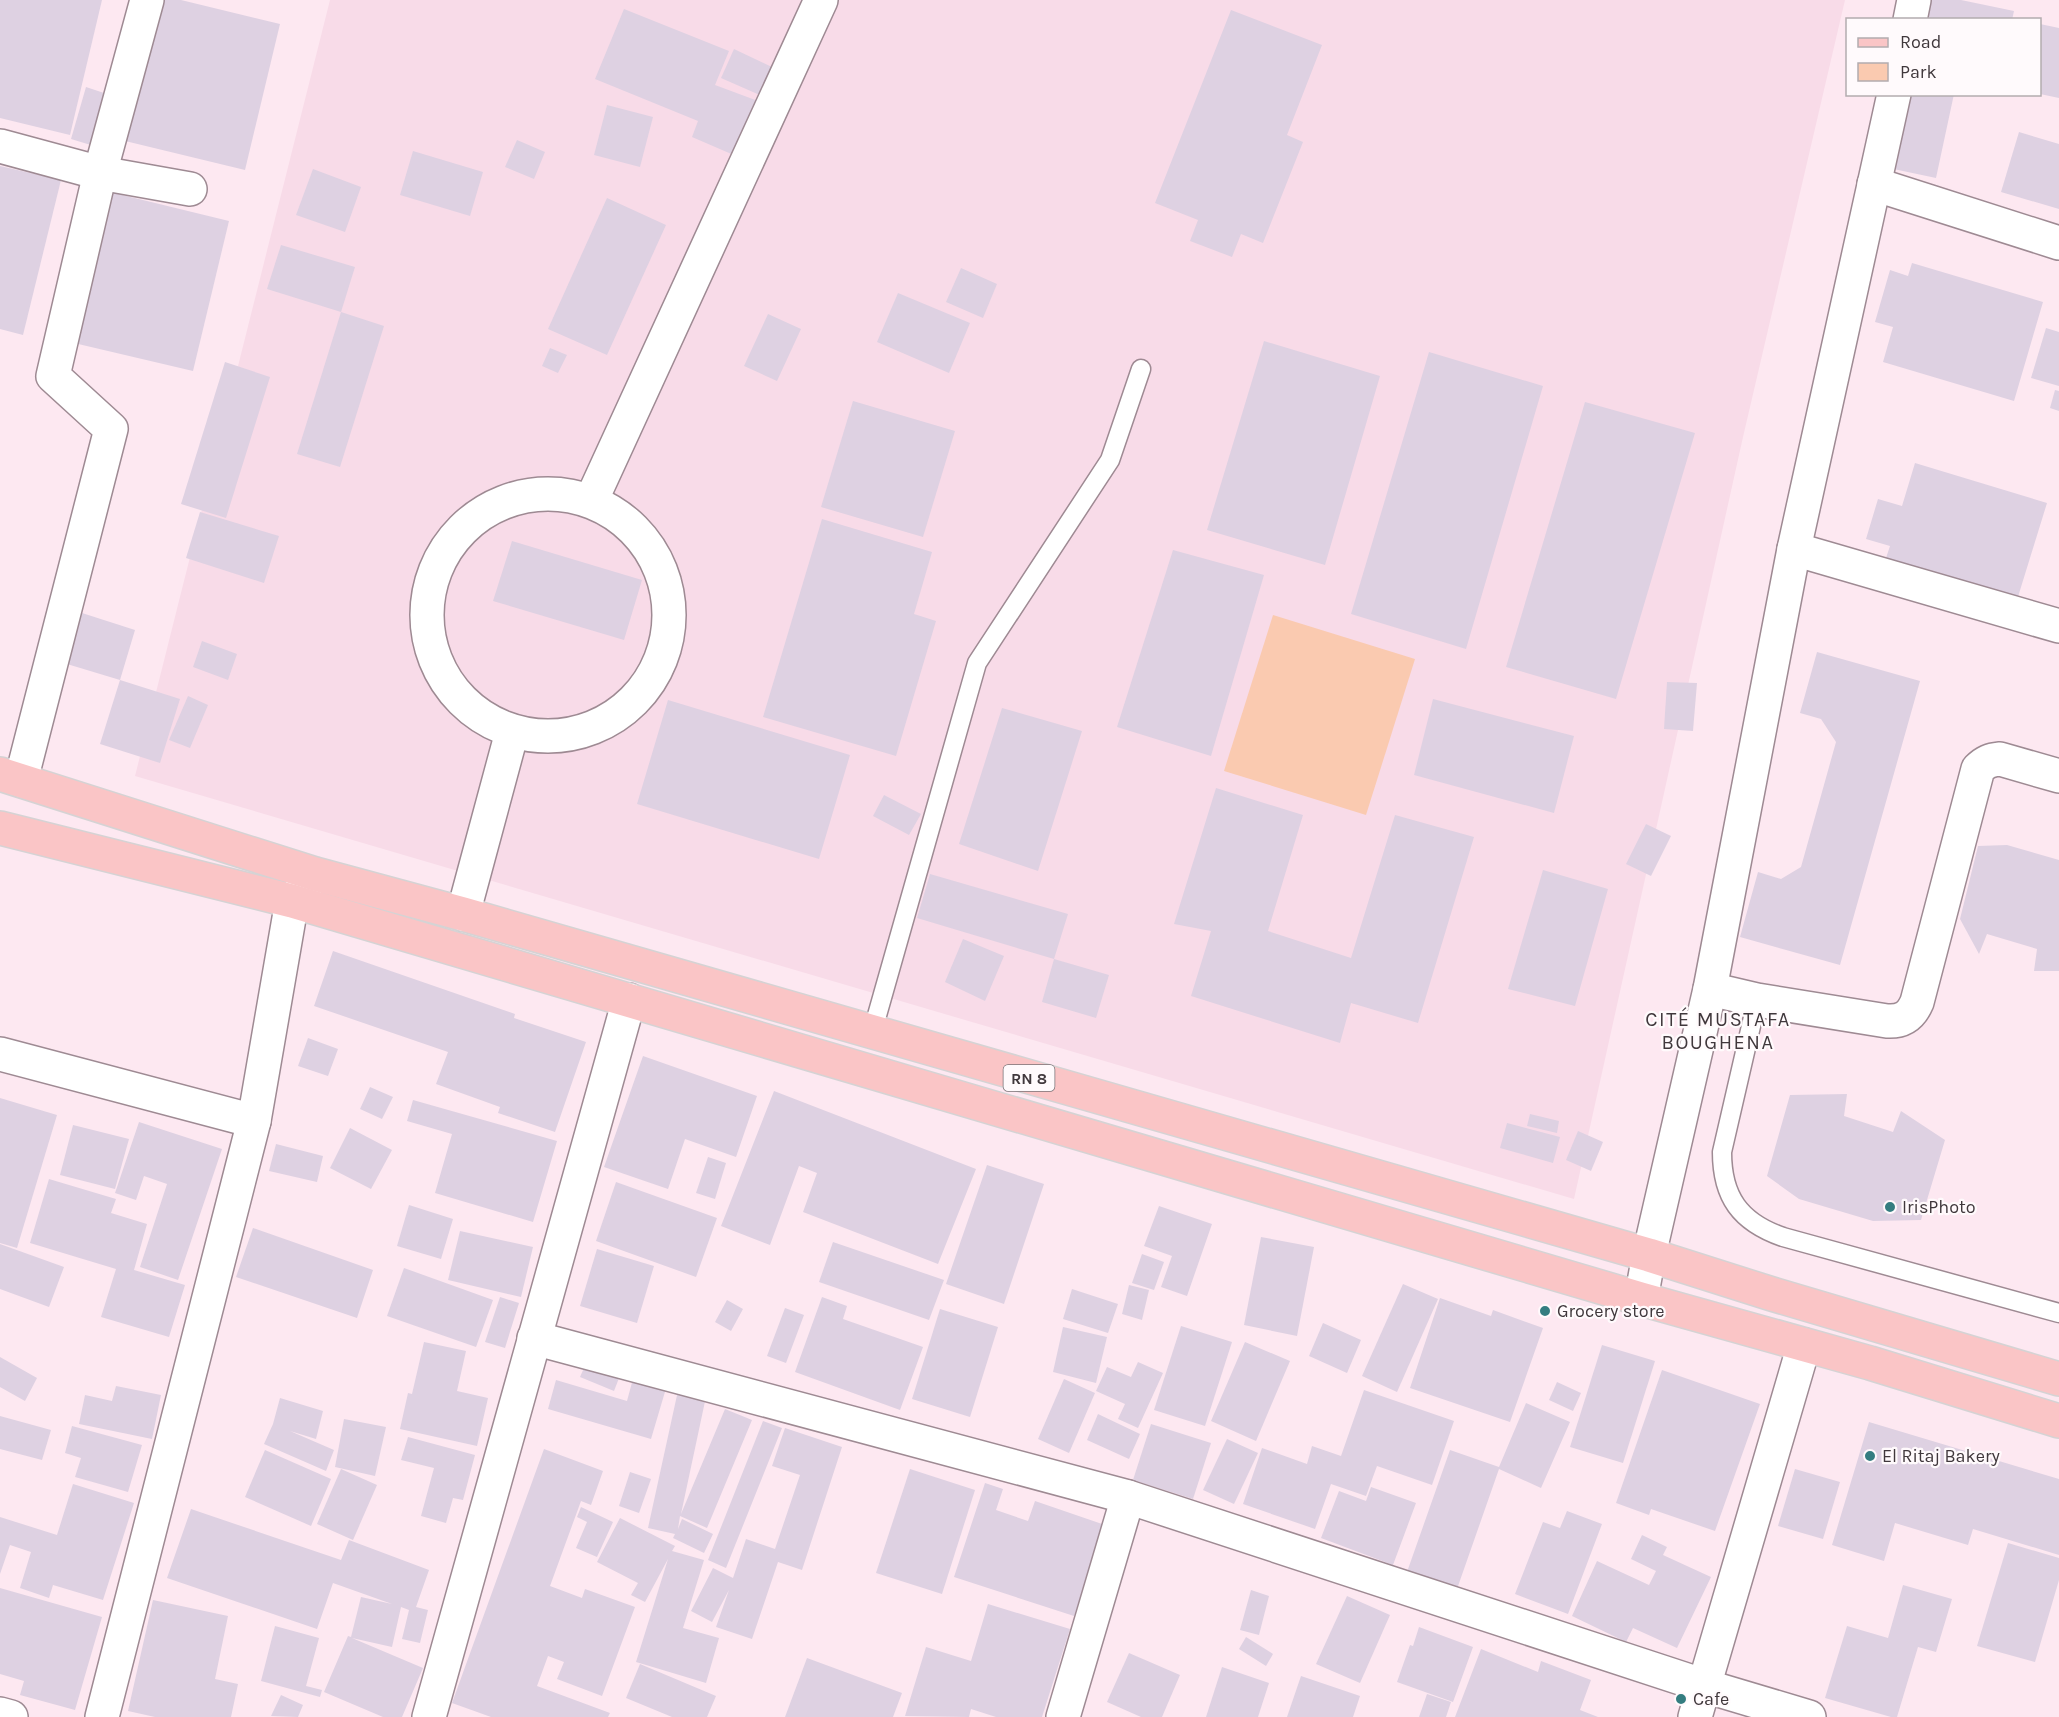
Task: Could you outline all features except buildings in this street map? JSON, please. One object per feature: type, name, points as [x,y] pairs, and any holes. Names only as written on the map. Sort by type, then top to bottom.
[{"type":"main road","name":"RN 8","points":[[10,777],[315,874],[463,914],[1649,1255],[2059,1379]]},
{"type":"main road","name":"RN 8","points":[[0,828],[292,901],[1641,1299],[1881,1366],[2059,1421]]},
{"type":"street","points":[[10,777],[111,429],[53,376],[100,174],[147,0]]},
{"type":"street","points":[[591,501],[821,0]]},
{"type":"street","points":[[1910,18],[1914,0]]},
{"type":"street","points":[[1641,1299],[1710,989],[1794,549],[1893,96]]},
{"type":"street","points":[[0,146],[100,174],[190,189]]},
{"type":"street","points":[[1874,184],[2059,243]]},
{"type":"street","points":[[549,493],[591,501],[616,514],[646,543],[665,581],[670,623],[659,664],[630,704],[595,727],[553,737],[512,732],[471,710],[443,678],[428,639],[427,596],[442,555],[469,522],[507,500],[549,493]]},
{"type":"street","points":[[1794,549],[2059,626]]},
{"type":"street","points":[[463,914],[512,732]]},
{"type":"street","points":[[1710,989],[1757,1000],[1887,1021],[1896,1022],[1906,1018],[1913,1011],[1917,1002],[1978,769],[1992,759],[2000,759],[2059,776]]},
{"type":"street","points":[[102,1717],[254,1121],[292,901],[315,874]]},
{"type":"street","points":[[429,1717],[629,1000]]},
{"type":"street","points":[[0,1054],[254,1121]]},
{"type":"street","points":[[534,1338],[1128,1497],[1705,1686],[1809,1717]]},
{"type":"street","points":[[1695,1717],[1804,1345]]},
{"type":"street","points":[[1063,1717],[1128,1497]]},
{"type":"street","points":[[0,1714],[11,1717]]},
{"type":"lane","points":[[872,1033],[977,663],[1110,460],[1141,369]]},
{"type":"lane","points":[[1757,1000],[1722,1152],[1722,1171],[1727,1189],[1736,1206],[1749,1220],[1783,1237],[2059,1313]]},
{"type":"shaded area","points":[[330,0],[1845,0],[1743,437],[1574,1199],[135,776]]},
{"type":"green space","points":[[1273,615],[1415,659],[1366,815],[1224,771]]},
{"type":"place","name":"IrisPhoto","points":[[1890,1207]]},
{"type":"place","name":"Grocery store","points":[[1545,1311]]},
{"type":"place","name":"El Ritaj Bakery","points":[[1870,1456]]},
{"type":"place","name":"Cafe","points":[[1681,1699]]},
{"type":"district","name":"CITÉ MUSTAFA BOUGHENA","points":[[1718,1030]]}]
